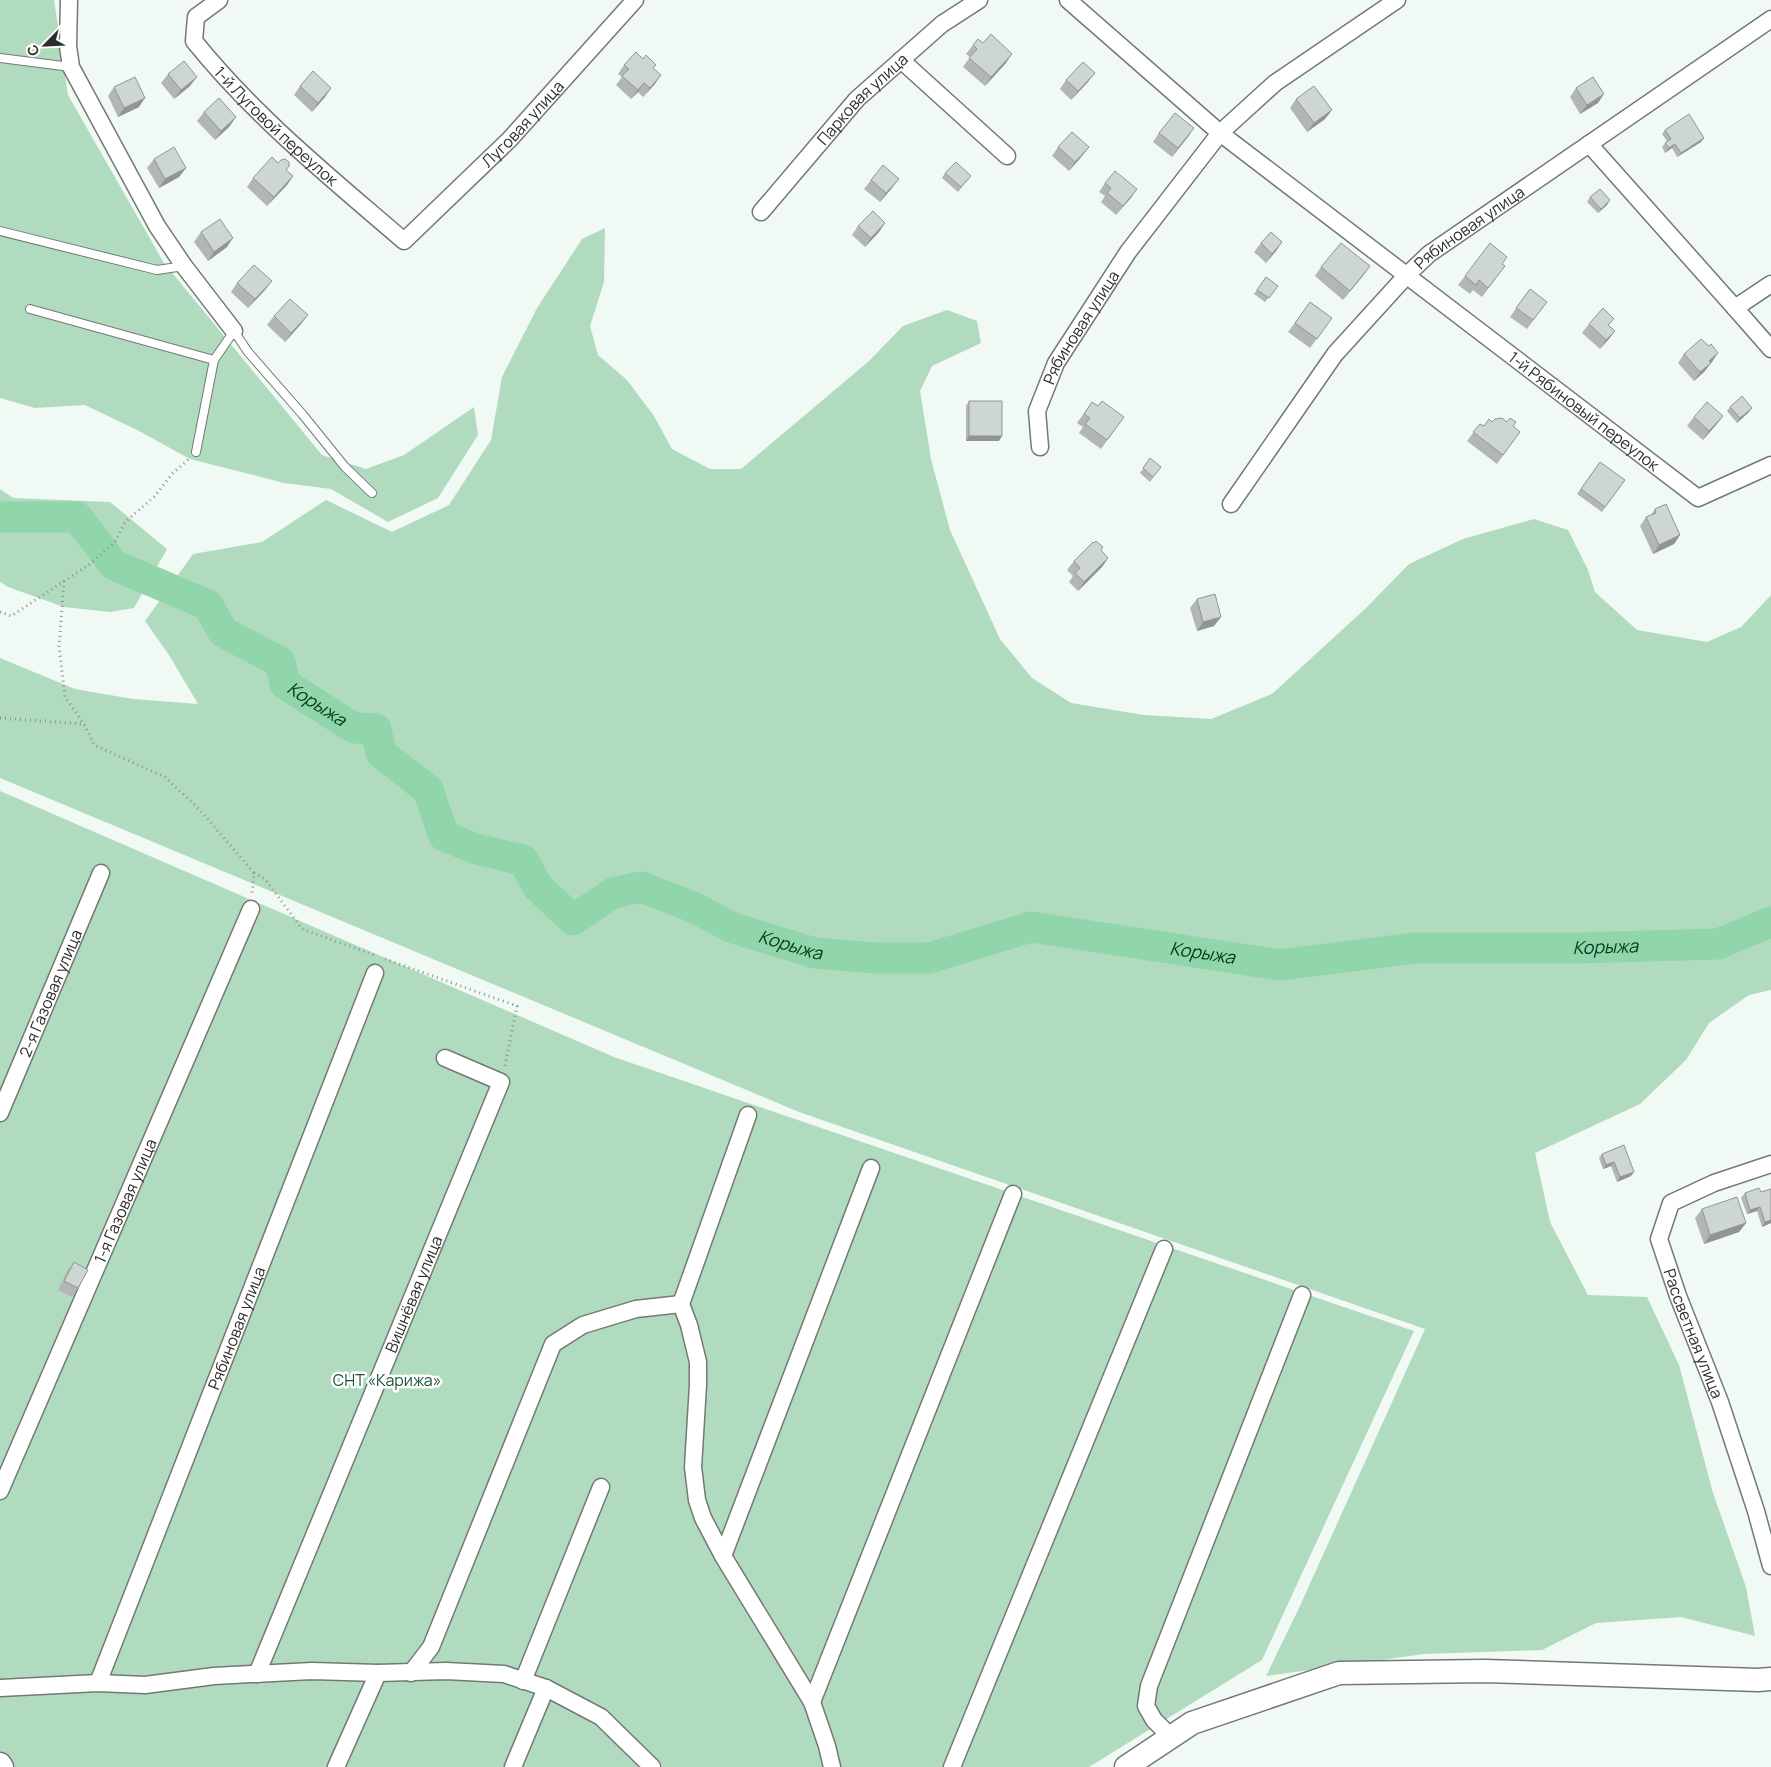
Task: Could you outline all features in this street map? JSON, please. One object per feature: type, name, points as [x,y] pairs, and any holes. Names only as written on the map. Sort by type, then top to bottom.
[{"type":"street","points":[[69,0],[68,46],[71,67],[157,226],[184,266],[234,331]]},
{"type":"street","name":"1-й Луговой переулок","points":[[219,0],[196,17],[194,41],[212,64],[276,129],[404,241]]},
{"type":"street","name":"Луговая улица","points":[[404,241],[510,139],[636,0]]},
{"type":"street","name":"Парковая улица","points":[[761,212],[857,99],[942,24],[979,0]]},
{"type":"street","points":[[1068,0],[1220,133],[1406,276]]},
{"type":"street","name":"Рябиновая улица","points":[[1040,448],[1037,411],[1056,363],[1128,252],[1220,133],[1275,83],[1397,0]]},
{"type":"street","name":"Рябиновая улица","points":[[1231,504],[1335,354],[1406,276],[1430,254],[1771,20]]},
{"type":"street","points":[[901,60],[1006,156]]},
{"type":"street","points":[[1589,144],[1771,349]]},
{"type":"street","name":"1-й Рябиновый переулок","points":[[1406,276],[1698,498],[1771,465]]},
{"type":"street","points":[[1735,308],[1771,284]]},
{"type":"street","name":"2-я Газовая улица","points":[[0,1113],[101,874]]},
{"type":"street","name":"1-я Газовая улица","points":[[0,1491],[251,909]]},
{"type":"street","name":"Рябиновая улица","points":[[98,1683],[375,973]]},
{"type":"street","name":"Вишнёвая улица","points":[[257,1674],[501,1082],[445,1058]]},
{"type":"street","points":[[748,1115],[681,1304],[689,1325],[698,1362],[693,1467],[697,1500],[702,1518],[723,1556],[812,1702],[832,1767]]},
{"type":"street","name":"Рассветная улица","points":[[1771,1164],[1714,1182],[1672,1203],[1659,1238],[1678,1296],[1720,1402],[1756,1511],[1771,1566]]},
{"type":"street","points":[[723,1556],[871,1168]]},
{"type":"street","points":[[812,1702],[1013,1194]]},
{"type":"street","points":[[952,1767],[1164,1249]]},
{"type":"street","points":[[1171,1737],[1154,1720],[1146,1706],[1149,1686],[1302,1295]]},
{"type":"street","points":[[411,1673],[431,1647],[553,1344],[583,1325],[636,1309],[681,1304]]},
{"type":"street","points":[[523,1681],[601,1488]]},
{"type":"street","points":[[0,1688],[98,1683],[145,1685],[214,1676],[312,1670],[378,1673],[446,1671],[504,1674],[546,1688],[601,1717],[652,1767]]},
{"type":"street","points":[[1126,1767],[1192,1723],[1339,1673],[1486,1671],[1748,1680],[1771,1679]]},
{"type":"street","points":[[336,1767],[378,1673]]},
{"type":"street","points":[[513,1767],[546,1688]]},
{"type":"lane","points":[[0,58],[71,67]]},
{"type":"lane","points":[[0,231],[157,270],[184,266]]},
{"type":"lane","points":[[30,309],[214,360]]},
{"type":"lane","points":[[196,452],[214,360],[234,331],[248,352],[304,415],[345,467],[372,494]]},
{"type":"path","points":[[0,612],[11,616],[90,564],[115,542],[125,522],[154,497],[173,473],[196,452]]},
{"type":"path","points":[[64,581],[59,646],[65,696],[84,724],[94,745],[165,777],[200,810],[254,873],[265,879],[302,929],[517,1006],[505,1068]]},
{"type":"path","points":[[0,718],[84,724]]},
{"type":"path","points":[[251,909],[254,873]]},
{"type":"green space","points":[[0,0],[54,0],[68,95],[164,263],[322,455],[366,469],[404,455],[474,407],[478,435],[438,498],[388,522],[331,489],[284,483],[190,459],[139,431],[85,405],[35,408],[0,398]]},
{"type":"green space","points":[[605,228],[604,282],[590,326],[598,355],[627,380],[654,416],[672,449],[710,469],[741,469],[869,361],[903,326],[947,310],[977,321],[981,343],[932,366],[920,391],[931,459],[950,530],[1000,639],[1032,678],[1071,703],[1144,715],[1211,719],[1272,694],[1365,609],[1409,564],[1463,539],[1534,519],[1568,530],[1588,570],[1595,592],[1637,630],[1707,642],[1741,627],[1771,595],[1771,990],[1749,995],[1709,1023],[1686,1060],[1640,1104],[1535,1153],[1550,1222],[1588,1295],[1647,1297],[1679,1365],[1713,1493],[1746,1587],[1755,1636],[1681,1617],[1596,1623],[1542,1650],[1424,1654],[1266,1676],[1299,1608],[1425,1329],[799,1112],[0,778],[0,658],[75,689],[133,699],[198,704],[169,655],[145,621],[193,554],[262,542],[326,500],[392,532],[449,505],[491,440],[502,377],[537,308],[582,239]]},
{"type":"green space","points":[[0,489],[13,498],[110,502],[167,549],[134,608],[110,612],[64,607],[8,587],[0,582]]},
{"type":"green space","name":"СНТ «Карижа»","points":[[0,791],[614,1057],[1414,1331],[1262,1660],[1089,1767],[9,1767],[0,1756]]},
{"type":"building","points":[[991,34],[1012,54],[991,77],[969,58],[977,49],[973,45],[978,39],[983,43]]},
{"type":"building","points":[[636,52],[643,59],[646,55],[656,65],[653,68],[661,75],[650,88],[644,83],[638,90],[622,76],[629,69],[624,65]]},
{"type":"building","points":[[184,61],[197,77],[181,90],[168,74]]},
{"type":"building","points":[[1083,62],[1095,73],[1078,91],[1066,80]]},
{"type":"building","points":[[313,71],[331,88],[318,103],[300,86]]},
{"type":"building","points":[[135,77],[145,98],[124,108],[114,87]]},
{"type":"building","points":[[1593,77],[1604,94],[1587,105],[1576,88]]},
{"type":"building","points":[[1314,86],[1332,110],[1314,123],[1296,99]]},
{"type":"building","points":[[219,98],[236,117],[221,131],[204,112]]},
{"type":"building","points":[[1175,113],[1194,128],[1178,148],[1159,133]]},
{"type":"building","points":[[1689,114],[1704,138],[1681,153],[1675,144],[1669,148],[1665,143],[1671,139],[1665,130]]},
{"type":"building","points":[[1072,132],[1089,147],[1075,162],[1058,147]]},
{"type":"building","points":[[174,147],[186,168],[165,179],[154,159]]},
{"type":"building","points":[[272,157],[278,163],[285,159],[289,162],[286,170],[293,176],[274,197],[253,178]]},
{"type":"building","points":[[956,162],[971,176],[961,187],[945,173]]},
{"type":"building","points":[[883,165],[899,179],[886,193],[871,180]]},
{"type":"building","points":[[1115,171],[1137,189],[1123,206],[1107,193],[1111,188],[1105,183]]},
{"type":"building","points":[[1600,189],[1610,200],[1601,209],[1590,197]]},
{"type":"building","points":[[873,211],[885,223],[871,238],[858,226]]},
{"type":"building","points":[[220,219],[233,238],[214,252],[201,232]]},
{"type":"building","points":[[1271,232],[1282,242],[1272,254],[1261,243]]},
{"type":"building","points":[[1341,243],[1370,266],[1350,291],[1321,267]]},
{"type":"building","points":[[1490,243],[1507,257],[1502,264],[1505,266],[1488,288],[1479,280],[1476,285],[1465,276]]},
{"type":"building","points":[[254,265],[272,281],[255,299],[237,283]]},
{"type":"building","points":[[1266,277],[1278,286],[1269,298],[1257,290]]},
{"type":"building","points":[[1530,289],[1547,302],[1533,320],[1516,308]]},
{"type":"building","points":[[290,299],[308,315],[291,333],[274,316]]},
{"type":"building","points":[[1310,302],[1332,318],[1317,339],[1295,323]]},
{"type":"building","points":[[1603,308],[1614,319],[1608,325],[1615,331],[1606,340],[1589,324]]},
{"type":"building","points":[[1701,339],[1709,346],[1711,344],[1718,353],[1709,361],[1711,363],[1700,372],[1684,354]]},
{"type":"building","points":[[1742,396],[1752,408],[1740,418],[1730,407]]},
{"type":"building","points":[[969,401],[1002,401],[1002,436],[969,436]]},
{"type":"building","points":[[1102,401],[1124,417],[1107,440],[1085,424],[1090,418],[1084,414],[1092,402],[1098,406]]},
{"type":"building","points":[[1707,402],[1723,416],[1709,431],[1694,417]]},
{"type":"building","points":[[1502,418],[1507,422],[1510,418],[1516,422],[1513,426],[1520,432],[1503,455],[1473,432],[1480,424],[1484,426],[1489,419],[1492,422],[1495,419]]},
{"type":"building","points":[[1150,458],[1161,467],[1153,477],[1143,468]]},
{"type":"building","points":[[1600,462],[1625,480],[1605,507],[1581,489]]},
{"type":"building","points":[[1666,504],[1680,535],[1659,545],[1646,517],[1656,513],[1655,509]]},
{"type":"building","points":[[1096,541],[1103,547],[1101,550],[1108,558],[1084,582],[1075,573],[1080,568],[1074,561]]},
{"type":"building","points":[[1215,594],[1221,617],[1203,622],[1197,599]]},
{"type":"building","points":[[1624,1145],[1634,1172],[1620,1177],[1614,1162],[1606,1165],[1602,1154]]},
{"type":"building","points":[[1759,1188],[1761,1192],[1771,1189],[1771,1220],[1765,1222],[1760,1207],[1750,1210],[1745,1193]]},
{"type":"building","points":[[1737,1197],[1746,1223],[1710,1235],[1702,1209]]},
{"type":"building","points":[[74,1262],[88,1270],[78,1288],[64,1281]]},
{"type":"waterway","name":"Корыжа","points":[[0,517],[77,517],[114,565],[208,605],[223,632],[280,662],[285,684],[354,728],[376,729],[381,753],[428,790],[444,836],[476,849],[523,860],[538,887],[573,920],[613,893],[641,887],[693,907],[733,928],[815,953],[875,958],[929,958],[1031,927],[1280,965],[1415,948],[1579,948],[1718,944],[1771,922]]}]
